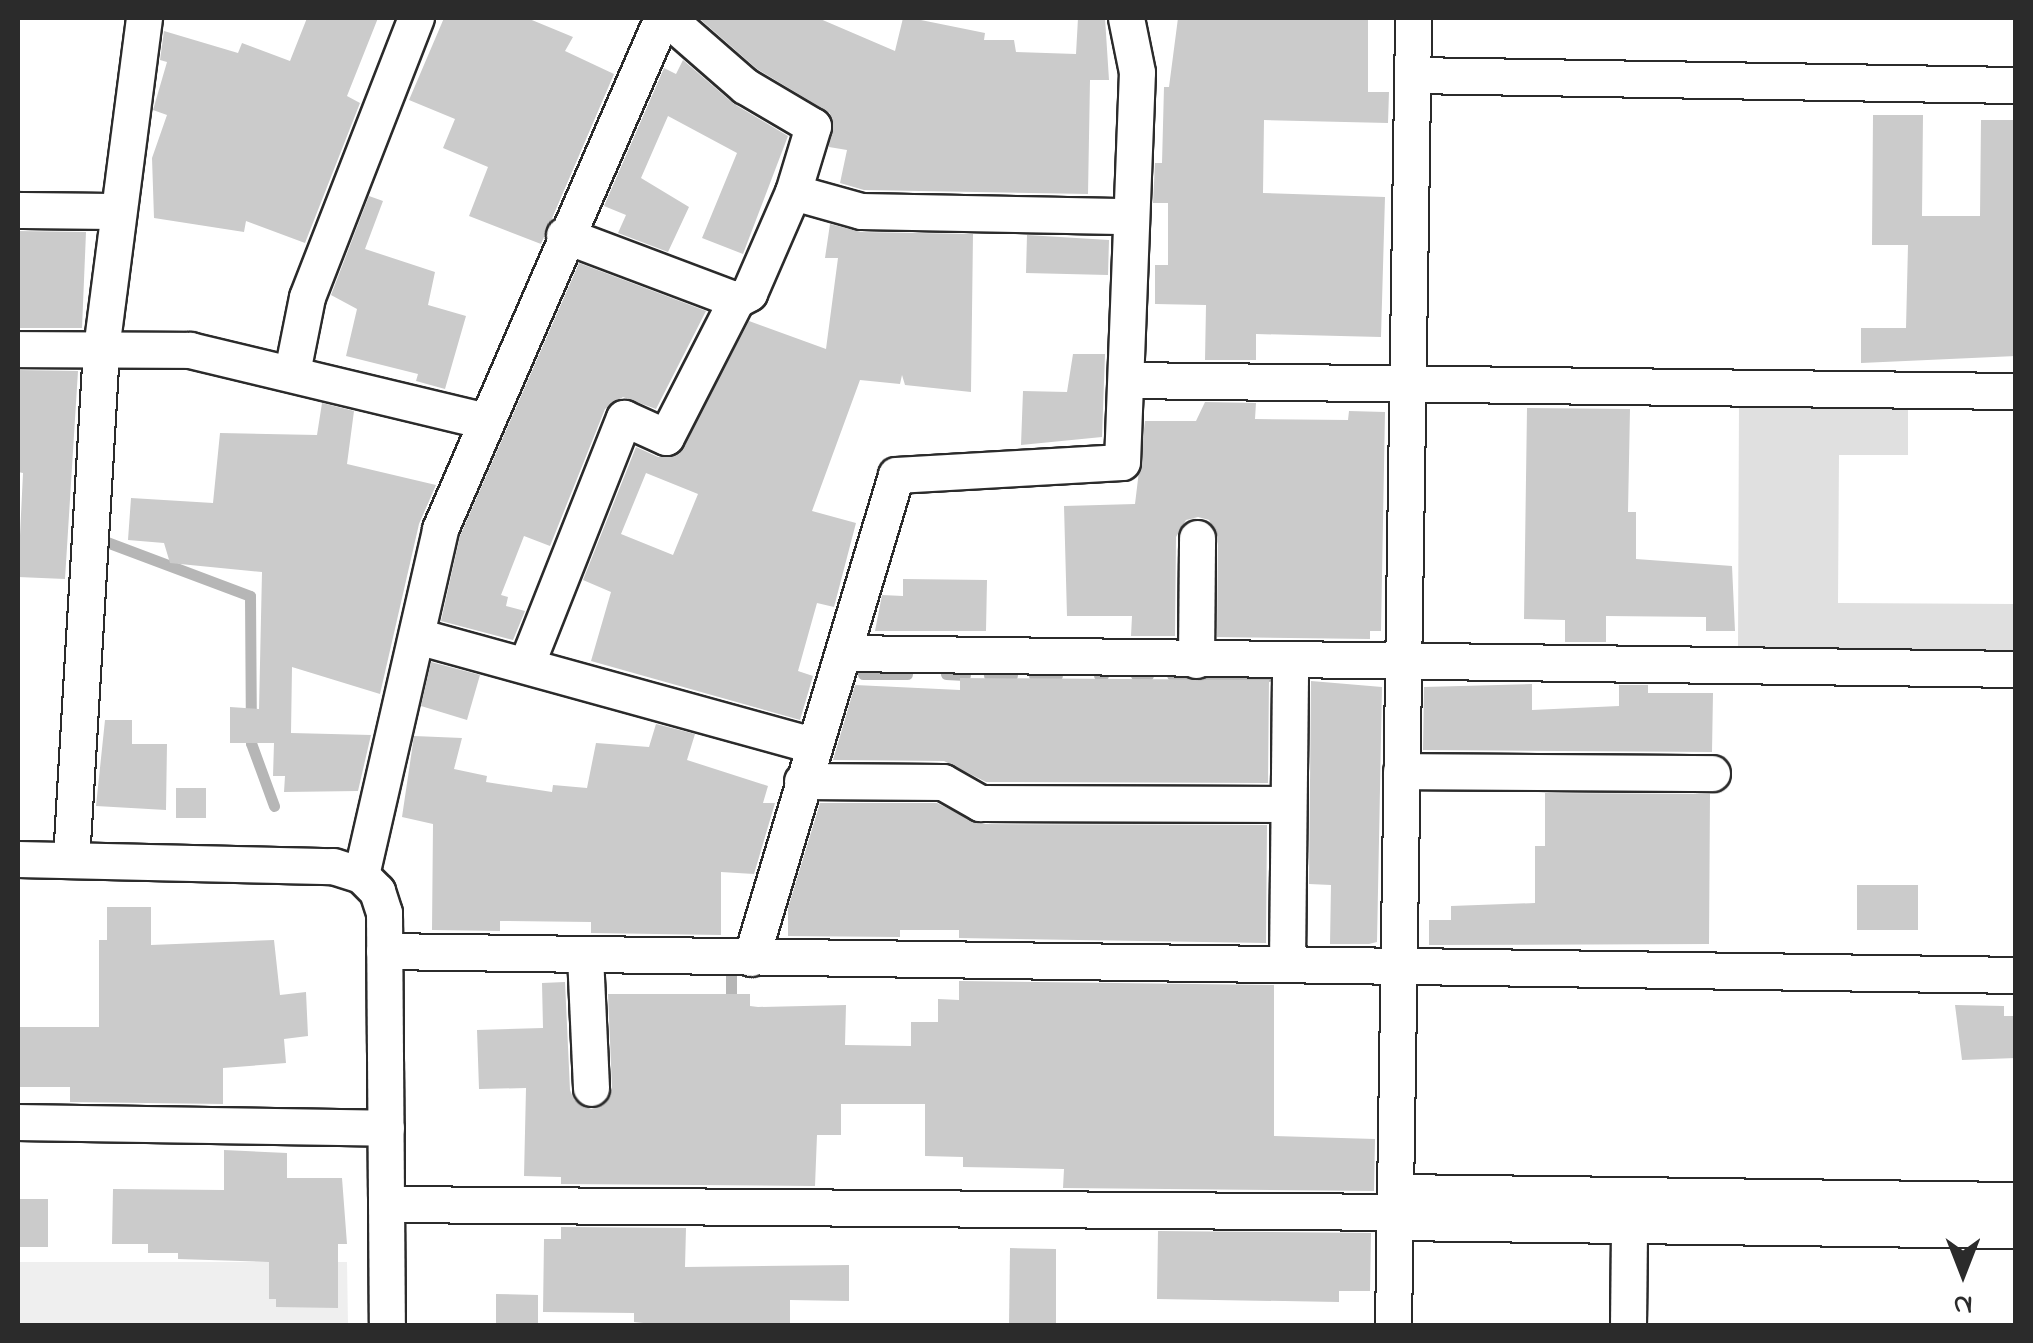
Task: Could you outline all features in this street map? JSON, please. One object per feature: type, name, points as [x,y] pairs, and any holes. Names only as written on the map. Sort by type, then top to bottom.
[{"type":"street","points":[[71,860],[101,349],[144,18]]},
{"type":"street","points":[[292,372],[312,280],[416,18]]},
{"type":"street","points":[[361,875],[440,529],[482,420],[665,18],[745,86],[813,126],[793,192],[749,292],[736,300],[666,438],[624,418],[526,665]]},
{"type":"street","points":[[750,958],[896,475],[1122,462],[1137,72],[1126,18]]},
{"type":"street","points":[[1393,1326],[1412,18]]},
{"type":"street","points":[[1412,76],[2016,85]]},
{"type":"street","points":[[793,192],[861,211],[1131,216]]},
{"type":"street","points":[[18,210],[117,212]]},
{"type":"street","points":[[564,235],[736,300]]},
{"type":"street","points":[[18,349],[190,350],[482,420]]},
{"type":"street","points":[[1126,380],[2016,391]]},
{"type":"street","points":[[1196,660],[1197,538]]},
{"type":"street","points":[[417,636],[813,745]]},
{"type":"street","points":[[844,653],[2016,669]]},
{"type":"street","points":[[1287,963],[1290,660]]},
{"type":"street","points":[[1402,771],[1712,773]]},
{"type":"street","points":[[802,781],[943,782],[980,802],[1288,804]]},
{"type":"street","points":[[18,859],[333,866],[361,875],[377,891],[384,914],[388,1326]]},
{"type":"street","points":[[384,951],[2016,975]]},
{"type":"street","points":[[585,955],[590,1088]]},
{"type":"street","points":[[18,1122],[386,1128]]},
{"type":"street","points":[[386,1204],[1395,1209],[2016,1200]]},
{"type":"street","points":[[1395,1209],[1628,1226],[2016,1230]]},
{"type":"street","points":[[1628,1226],[1628,1326]]},
{"type":"shaded area","points":[[1739,399],[1908,399],[1908,455],[1839,455],[1838,603],[2015,604],[2015,651],[1738,650]]},
{"type":"shaded area","points":[[18,1262],[347,1262],[348,1325],[18,1325]]},
{"type":"building","points":[[307,18],[378,18],[347,96],[360,103],[305,243],[246,221],[244,232],[154,218],[152,158],[167,115],[153,110],[167,62],[160,60],[164,31],[238,53],[242,43],[290,61]]},
{"type":"building","points":[[444,18],[527,18],[573,37],[565,51],[614,74],[541,244],[469,216],[488,167],[443,148],[455,119],[409,100]]},
{"type":"building","points":[[818,18],[895,51],[903,18],[911,18],[985,33],[984,40],[1014,40],[1016,52],[1076,54],[1078,18],[1105,18],[1109,80],[1090,80],[1088,194],[864,190],[840,183],[847,150],[829,147],[830,113],[757,69],[701,20]]},
{"type":"building","points":[[1178,18],[1368,18],[1368,92],[1389,92],[1388,123],[1264,120],[1263,193],[1385,197],[1381,337],[1256,334],[1256,360],[1205,360],[1206,305],[1155,304],[1155,265],[1168,265],[1168,203],[1153,203],[1155,163],[1162,163],[1164,87],[1169,87]]},
{"type":"building","points":[[683,60],[734,104],[788,136],[743,254],[702,238],[737,153],[668,116],[641,178],[689,207],[668,252],[618,233],[626,215],[604,206],[664,68],[676,74]]},
{"type":"building","points":[[1873,115],[1923,115],[1922,216],[1980,216],[1981,120],[2013,120],[2016,356],[1861,363],[1861,328],[1906,328],[1908,245],[1872,245]]},
{"type":"building","points":[[369,196],[383,201],[365,249],[435,272],[428,305],[466,316],[445,389],[416,381],[418,374],[346,356],[357,309],[331,295]]},
{"type":"building","points":[[830,224],[861,232],[973,234],[971,392],[905,385],[902,375],[900,384],[860,380],[812,511],[856,523],[834,607],[817,603],[798,671],[813,676],[800,720],[591,661],[611,592],[583,580],[636,447],[658,457],[679,454],[749,321],[826,349],[838,258],[825,258]],"holes":[[[646,473],[698,494],[673,555],[621,534]]]},
{"type":"building","points":[[18,231],[86,232],[82,328],[18,328]]},
{"type":"building","points":[[1027,235],[1109,240],[1108,275],[1026,273]]},
{"type":"building","points":[[579,263],[706,311],[656,409],[623,397],[605,409],[550,546],[524,536],[501,595],[508,597],[506,606],[525,611],[513,640],[441,621],[460,536]]},
{"type":"building","points":[[1073,354],[1105,354],[1102,437],[1021,445],[1023,391],[1067,392]]},
{"type":"building","points":[[18,370],[78,371],[65,579],[18,577],[23,473],[18,472]]},
{"type":"building","points":[[1205,402],[1256,403],[1255,419],[1348,420],[1349,411],[1385,412],[1381,631],[1370,631],[1370,639],[1217,637],[1218,537],[1209,520],[1198,517],[1186,520],[1176,537],[1175,636],[1131,636],[1132,616],[1067,616],[1064,506],[1135,504],[1145,421],[1196,421]]},
{"type":"building","points":[[322,403],[354,411],[347,464],[436,485],[419,524],[380,694],[292,667],[291,733],[371,735],[358,791],[284,792],[285,776],[273,776],[274,743],[230,743],[230,707],[259,709],[262,572],[170,563],[164,543],[128,540],[131,498],[213,503],[220,433],[317,435]]},
{"type":"building","points":[[1527,408],[1630,409],[1628,512],[1636,512],[1636,559],[1732,566],[1735,631],[1706,631],[1706,617],[1606,616],[1606,642],[1565,642],[1565,620],[1524,619]]},
{"type":"building","points":[[903,579],[987,580],[986,631],[875,631],[882,595],[903,596]]},
{"type":"building","points":[[431,662],[480,675],[467,720],[421,706]]},
{"type":"building","points":[[960,678],[1269,680],[1268,783],[986,782],[944,761],[833,760],[855,685],[960,690]]},
{"type":"building","points":[[1311,681],[1382,687],[1377,942],[1369,944],[1330,944],[1331,885],[1309,884]]},
{"type":"building","points":[[1532,684],[1532,710],[1619,706],[1619,685],[1648,685],[1648,693],[1713,693],[1712,752],[1423,750],[1424,687]]},
{"type":"building","points":[[105,720],[132,720],[132,744],[167,744],[166,810],[96,806]]},
{"type":"building","points":[[656,724],[695,734],[687,760],[768,786],[763,803],[775,803],[754,874],[721,872],[721,935],[591,933],[591,922],[500,921],[500,931],[432,930],[433,824],[402,817],[414,736],[462,738],[454,769],[487,776],[486,782],[552,792],[553,785],[587,788],[596,743],[649,747]]},
{"type":"building","points":[[176,788],[206,788],[206,818],[176,818]]},
{"type":"building","points":[[1545,793],[1710,794],[1709,944],[1429,945],[1429,920],[1451,920],[1451,906],[1535,903],[1535,846],[1545,846]]},
{"type":"building","points":[[820,803],[937,803],[980,824],[1267,825],[1266,943],[959,938],[959,930],[900,930],[900,937],[788,936],[788,908]]},
{"type":"building","points":[[1857,885],[1918,885],[1918,930],[1857,930]]},
{"type":"building","points":[[107,907],[151,907],[151,945],[274,940],[280,995],[306,992],[308,1036],[284,1039],[286,1063],[223,1068],[223,1104],[70,1102],[70,1087],[18,1087],[20,1027],[99,1027],[99,940],[107,940]]},
{"type":"building","points":[[959,981],[1274,985],[1274,1136],[1375,1139],[1374,1191],[1063,1188],[1064,1169],[963,1167],[963,1157],[925,1156],[925,1104],[841,1104],[841,1135],[817,1135],[815,1186],[561,1184],[561,1177],[524,1176],[526,1088],[479,1089],[477,1030],[543,1028],[542,983],[565,982],[570,1090],[574,1100],[591,1109],[603,1105],[612,1088],[608,994],[750,994],[750,1006],[758,1007],[846,1005],[845,1045],[911,1046],[911,1022],[938,1022],[938,999],[959,1000]]},
{"type":"building","points":[[1955,1005],[2004,1006],[2004,1016],[2016,1016],[2016,1058],[1962,1060]]},
{"type":"building","points":[[224,1150],[287,1153],[287,1178],[342,1178],[347,1244],[338,1244],[338,1308],[276,1307],[276,1299],[269,1299],[269,1262],[178,1259],[178,1253],[148,1253],[148,1244],[112,1244],[113,1189],[224,1190]]},
{"type":"building","points":[[18,1199],[48,1199],[48,1247],[18,1247]]},
{"type":"building","points":[[561,1227],[686,1228],[685,1267],[849,1265],[849,1301],[790,1300],[790,1326],[671,1326],[634,1322],[634,1313],[543,1312],[544,1239],[561,1239]]},
{"type":"building","points":[[1158,1231],[1371,1233],[1370,1291],[1339,1291],[1339,1302],[1157,1299]]},
{"type":"building","points":[[1010,1248],[1056,1249],[1056,1326],[1009,1326]]},
{"type":"building","points":[[496,1294],[538,1295],[538,1326],[496,1326]]},
{"type":"waterway","points":[[104,541],[250,596],[251,743],[274,806]]},
{"type":"waterway","points":[[863,674],[907,674]]},
{"type":"waterway","points":[[946,674],[965,675]]},
{"type":"waterway","points":[[989,675],[1012,675]]},
{"type":"waterway","points":[[1034,675],[1057,675]]},
{"type":"waterway","points":[[1136,675],[1148,675]]},
{"type":"waterway","points":[[1172,675],[1193,676]]},
{"type":"waterway","points":[[1207,676],[1268,676]]},
{"type":"waterway","points":[[731,974],[731,1005]]}]
